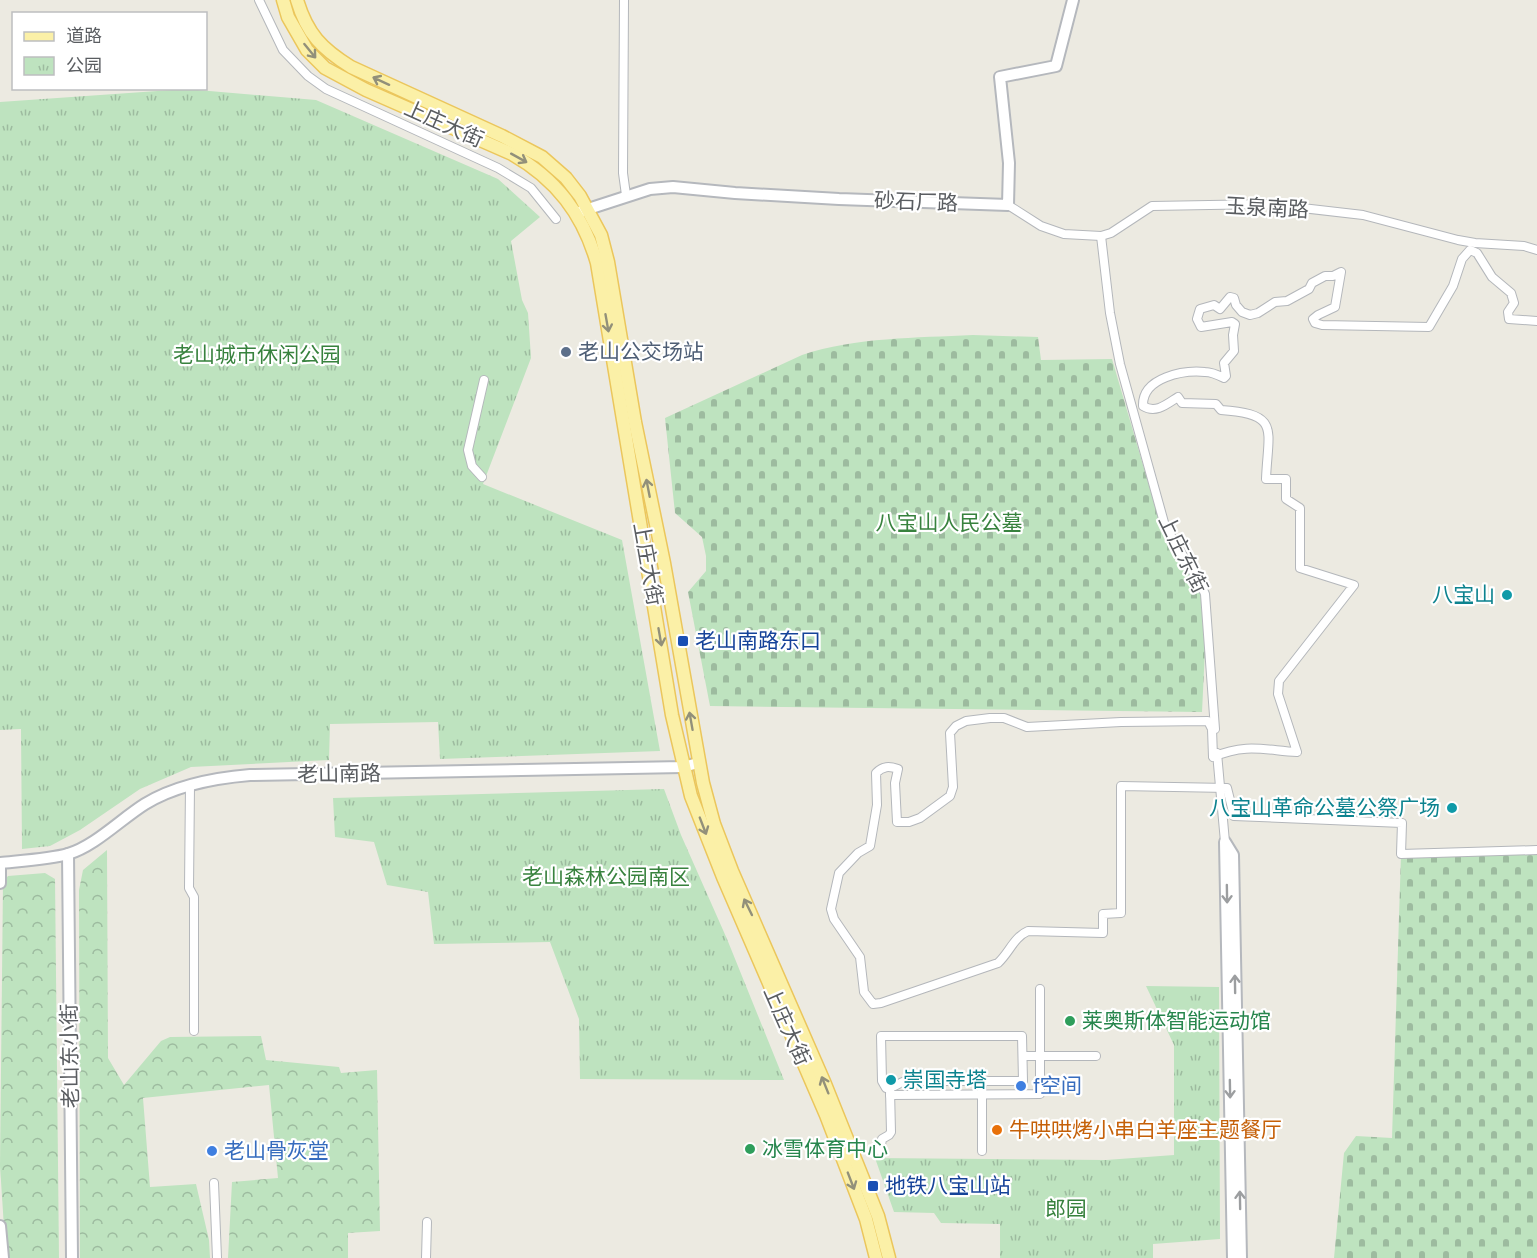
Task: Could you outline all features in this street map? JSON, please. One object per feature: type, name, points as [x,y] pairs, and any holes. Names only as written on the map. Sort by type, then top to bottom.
[{"type":"main road","name":"上庄大街","points":[[283,0],[288,17],[307,50],[325,68],[366,90],[512,154],[534,166],[566,198],[590,239],[597,263],[672,715],[691,796],[723,877],[826,1115],[866,1219],[876,1258]]},
{"type":"main road","name":"上庄大街","points":[[297,0],[307,27],[316,40],[351,67],[502,136],[542,157],[566,178],[588,208],[601,235],[608,262],[635,423],[664,563],[698,763],[722,845],[817,1065],[878,1216],[890,1258]]},
{"type":"main road","points":[[1008,205],[1009,163],[1000,77],[1056,66],[1073,0]]},
{"type":"main road","name":"砂石厂路","points":[[575,213],[626,195],[650,189],[673,187],[839,199],[1008,205]]},
{"type":"main road","name":"老山南路","points":[[0,863],[68,854],[91,842],[147,803],[190,785],[214,778],[250,775],[683,767],[698,763]]},
{"type":"main road","name":"上庄东街","points":[[1225,842],[1233,1258]]},
{"type":"main road","name":"上庄东街","points":[[1225,842],[1233,855],[1241,1258]]},
{"type":"main road","name":"老山东小街","points":[[68,854],[72,1258]]},
{"type":"main road","points":[[0,863],[0,883]]},
{"type":"main road","points":[[0,1226],[3,1258]]},
{"type":"street","points":[[259,0],[283,50],[326,89],[498,168],[531,188],[556,219]]},
{"type":"street","points":[[624,0],[623,173],[626,195]]},
{"type":"street","name":"玉泉南路","points":[[1101,236],[1111,233],[1152,206],[1267,204],[1363,215],[1458,240],[1524,246],[1537,250]]},
{"type":"street","points":[[1008,205],[1041,226],[1064,234],[1101,236]]},
{"type":"street","name":"上庄东街","points":[[1101,236],[1110,313],[1120,364],[1165,526],[1205,594],[1225,842]]},
{"type":"street","points":[[1537,321],[1509,319],[1508,312],[1514,303],[1510,293],[1492,277],[1477,253],[1470,250],[1462,259],[1453,286],[1429,327],[1316,323],[1313,319],[1335,307],[1341,272],[1333,276],[1325,276],[1312,283],[1309,289],[1287,301],[1275,302],[1258,313],[1250,315],[1242,312],[1234,298],[1230,297],[1220,309],[1214,305],[1200,309],[1197,319],[1202,327],[1232,322],[1235,324],[1234,351],[1224,363],[1226,376],[1224,378],[1208,372],[1198,372],[1160,379],[1147,392],[1143,405],[1148,409],[1163,407],[1178,397],[1182,403],[1216,404],[1221,410],[1247,412],[1263,420],[1268,428],[1266,479],[1286,479],[1286,499],[1300,508],[1300,568],[1354,585],[1279,681],[1278,694],[1297,752],[1278,749],[1239,749],[1213,757],[1212,729],[1208,721],[1121,722],[1027,727],[1004,718],[966,721],[956,726],[950,733],[953,787],[950,796],[920,818],[909,822],[897,822],[895,783],[898,769],[888,766],[876,773],[877,804],[870,846],[858,853],[839,873],[831,909],[834,919],[861,957],[864,992],[873,1004],[998,963],[1007,955],[1019,935],[1028,931],[1103,933],[1103,914],[1121,913],[1121,786],[1227,788],[1234,816],[1402,823],[1401,854],[1537,850]]},
{"type":"street","points":[[482,477],[472,466],[468,450],[484,380]]},
{"type":"street","points":[[190,785],[189,888],[194,897],[194,1031]]},
{"type":"street","points":[[890,1092],[1041,1094],[1041,989]]},
{"type":"street","points":[[880,1151],[882,1139],[891,1132],[890,1092],[882,1081],[882,1036],[1022,1036],[1023,1081],[906,1081],[899,1083],[890,1092]]},
{"type":"street","points":[[1023,1056],[1096,1056]]},
{"type":"street","points":[[982,1081],[982,1151]]},
{"type":"street","points":[[214,1184],[217,1258]]},
{"type":"street","points":[[426,1258],[427,1222]]},
{"type":"green space","name":"老山城市休闲公园","points":[[172,90],[198,90],[316,100],[498,179],[540,217],[511,241],[522,300],[528,313],[531,358],[483,484],[622,540],[660,751],[440,759],[438,722],[330,724],[329,760],[191,767],[140,789],[80,830],[50,846],[22,849],[21,729],[0,730],[0,102]]},
{"type":"green space","name":"八宝山人民公墓","points":[[973,335],[1038,337],[1041,360],[1112,359],[1160,523],[1200,588],[1205,650],[1202,712],[710,706],[688,592],[706,571],[706,556],[702,537],[675,513],[665,418],[802,355],[823,349],[886,339]]},
{"type":"green space","name":"老山森林公园南区","points":[[664,789],[681,835],[727,939],[784,1080],[580,1079],[579,1019],[550,942],[434,944],[428,892],[387,885],[374,842],[335,837],[333,798]]},
{"type":"green space","points":[[107,850],[108,1058],[124,1085],[161,1041],[170,1037],[261,1036],[266,1060],[339,1067],[341,1073],[377,1070],[380,1231],[348,1233],[348,1258],[228,1258],[232,1182],[278,1178],[269,1085],[143,1098],[150,1187],[196,1184],[209,1240],[210,1258],[80,1258],[79,890],[83,870]]},
{"type":"green space","points":[[1537,850],[1537,1258],[1334,1258],[1344,1153],[1356,1136],[1392,1138],[1401,854]]},
{"type":"green space","points":[[45,873],[55,879],[59,1258],[6,1258],[0,1166],[3,882],[8,876]]},
{"type":"green space","name":"郎园","points":[[1146,986],[1219,987],[1220,1239],[1153,1244],[1153,1258],[1000,1258],[1000,1224],[941,1223],[934,1213],[894,1212],[875,1158],[1106,1160],[1174,1155],[1174,1045]]},
{"type":"place","name":"老山公交场站","points":[[566,352]]},
{"type":"place","name":"八宝山","points":[[1507,595]]},
{"type":"place","name":"老山南路东口","points":[[683,641]]},
{"type":"place","name":"八宝山革命公墓公祭广场","points":[[1452,808]]},
{"type":"place","name":"莱奥斯体智能运动馆","points":[[1070,1021]]},
{"type":"place","name":"崇国寺塔","points":[[891,1080]]},
{"type":"place","name":"f空间","points":[[1021,1086]]},
{"type":"place","name":"牛哄哄烤小串白羊座主题餐厅","points":[[997,1130]]},
{"type":"place","name":"冰雪体育中心","points":[[750,1149]]},
{"type":"place","name":"老山骨灰堂","points":[[212,1151]]},
{"type":"place","name":"地铁八宝山站","points":[[873,1186]]}]
